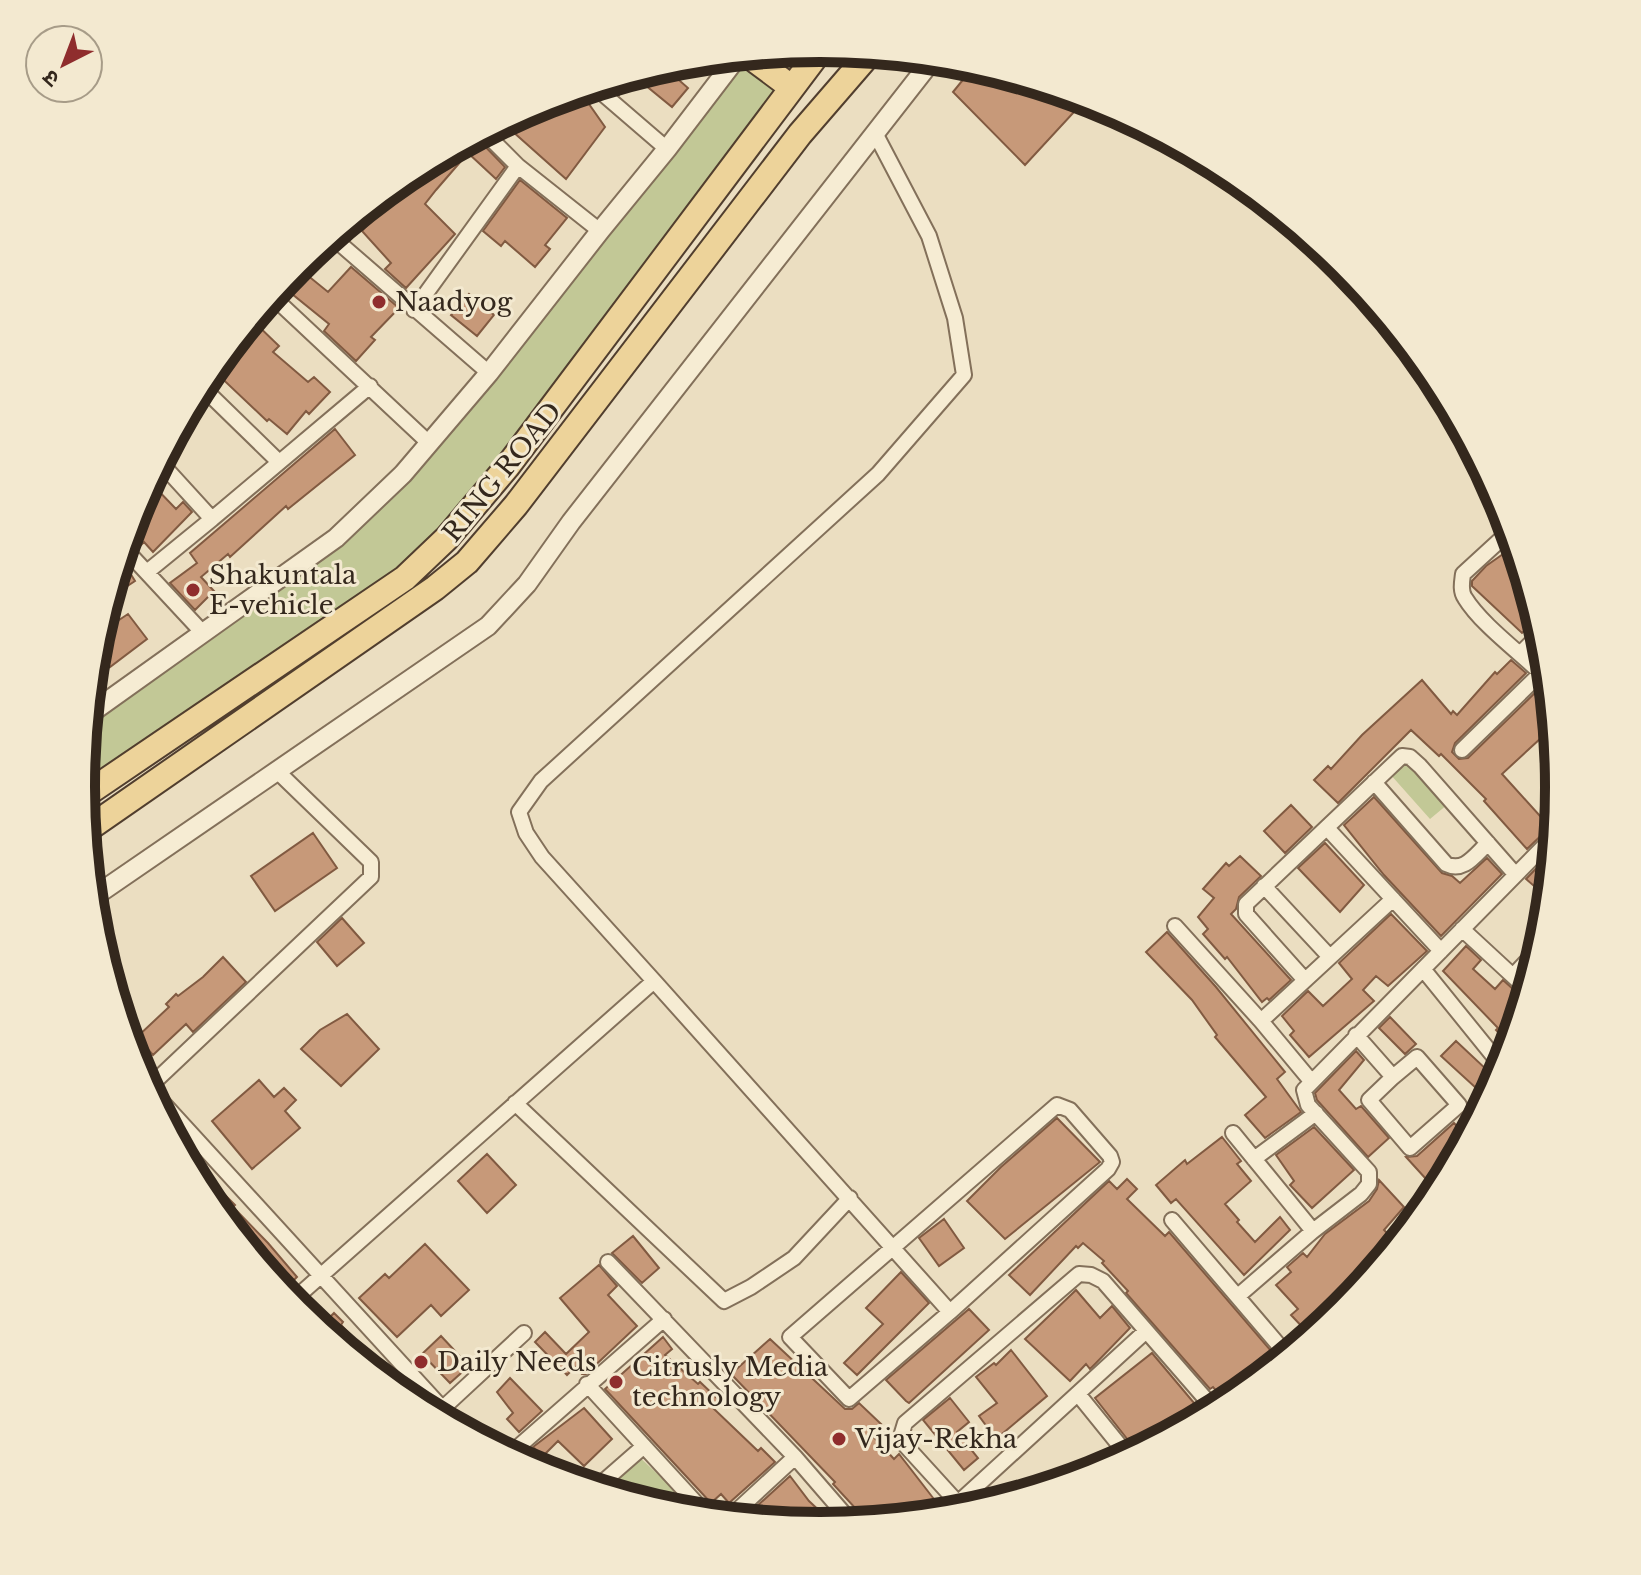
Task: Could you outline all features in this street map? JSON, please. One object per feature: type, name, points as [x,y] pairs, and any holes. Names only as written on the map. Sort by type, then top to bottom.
[{"type":"main road","name":"RING ROAD","points":[[95,788],[405,578],[447,538],[507,467],[811,62]]},
{"type":"main road","name":"RING ROAD","points":[[96,823],[435,588],[467,562],[516,505],[800,134],[861,64]]},
{"type":"main road","points":[[761,65],[791,87]]},
{"type":"street","points":[[100,707],[336,538],[403,474],[489,373],[729,68]]},
{"type":"street","points":[[103,891],[488,626],[518,594],[925,70]]},
{"type":"street","points":[[605,96],[667,149]]},
{"type":"street","points":[[875,133],[929,236],[955,318],[964,375],[878,474],[541,781],[519,812],[526,833],[542,857],[950,1312]]},
{"type":"street","points":[[493,141],[518,166],[600,231]]},
{"type":"street","points":[[414,310],[518,166]]},
{"type":"street","points":[[340,244],[489,373]]},
{"type":"street","points":[[280,303],[430,444]]},
{"type":"street","points":[[147,572],[370,386]]},
{"type":"street","points":[[210,395],[279,462]]},
{"type":"street","points":[[168,471],[212,519]]},
{"type":"street","points":[[1501,539],[1463,574],[1462,591],[1465,599],[1536,668]]},
{"type":"street","points":[[133,557],[203,633]]},
{"type":"street","points":[[1520,654],[1531,643]]},
{"type":"street","points":[[1462,750],[1538,684]]},
{"type":"street","points":[[1304,979],[1246,914],[1246,904],[1402,756],[1410,757],[1515,874]]},
{"type":"street","points":[[155,1076],[371,877],[371,862],[278,772]]},
{"type":"street","points":[[1374,782],[1446,864],[1454,868],[1462,867],[1488,843]]},
{"type":"street","points":[[1327,828],[1441,951]]},
{"type":"street","points":[[1238,1296],[1361,1194],[1370,1179],[1369,1172],[1308,1105],[1304,1095],[1311,1081],[1543,847]]},
{"type":"street","points":[[1264,886],[1329,956]]},
{"type":"street","points":[[1261,1021],[1393,899]]},
{"type":"street","points":[[1175,926],[1311,1081]]},
{"type":"street","points":[[1462,929],[1519,982]]},
{"type":"street","points":[[1513,976],[1523,965]]},
{"type":"street","points":[[1423,969],[1494,1057]]},
{"type":"street","points":[[300,1294],[654,981]]},
{"type":"street","points":[[1356,1035],[1393,1077]]},
{"type":"street","points":[[1417,1057],[1459,1105],[1410,1148],[1369,1100],[1393,1077],[1417,1057]]},
{"type":"street","points":[[515,1103],[724,1301],[794,1258],[850,1198]]},
{"type":"street","points":[[1057,1105],[1070,1110],[1110,1156],[1112,1162],[1108,1169],[950,1312],[849,1399],[790,1337],[1057,1105]]},
{"type":"street","points":[[1254,1159],[1316,1113]]},
{"type":"street","points":[[173,1114],[436,1403]]},
{"type":"street","points":[[1233,1133],[1313,1231]]},
{"type":"street","points":[[1172,1220],[1281,1348]]},
{"type":"street","points":[[608,1262],[795,1457],[843,1512]]},
{"type":"street","points":[[955,1500],[905,1445],[902,1433],[905,1423],[1079,1274],[1103,1281],[1207,1401]]},
{"type":"street","points":[[518,1447],[664,1319]]},
{"type":"street","points":[[974,1496],[1146,1331]]},
{"type":"street","points":[[444,1407],[524,1333]]},
{"type":"street","points":[[587,1384],[695,1502]]},
{"type":"street","points":[[1078,1394],[1121,1447]]},
{"type":"street","points":[[606,1480],[644,1446]]},
{"type":"street","points":[[740,1508],[795,1457]]},
{"type":"green space","points":[[811,62],[405,578],[95,778],[99,711],[414,476],[736,67]]},
{"type":"green space","points":[[1408,759],[1448,804],[1430,819],[1390,774]]},
{"type":"green space","points":[[632,1450],[685,1500],[633,1488],[602,1479]]},
{"type":"building","points":[[675,77],[688,88],[672,107],[644,84]]},
{"type":"building","points":[[965,77],[1077,109],[1025,165],[953,92]]},
{"type":"building","points":[[587,101],[605,127],[566,179],[512,131]]},
{"type":"building","points":[[484,145],[505,167],[496,179],[469,153]]},
{"type":"building","points":[[467,154],[425,204],[455,234],[406,288],[385,269],[391,263],[362,231],[377,213],[417,184]]},
{"type":"building","points":[[520,180],[567,218],[545,245],[550,249],[535,267],[505,241],[501,246],[483,231]]},
{"type":"building","points":[[351,267],[399,308],[371,337],[375,340],[356,361],[324,331],[329,324],[290,292],[307,275],[328,292]]},
{"type":"building","points":[[469,294],[494,315],[477,336],[451,315]]},
{"type":"building","points":[[260,328],[279,346],[273,352],[308,382],[314,377],[330,392],[309,414],[306,411],[287,434],[269,419],[267,421],[221,378]]},
{"type":"building","points":[[335,429],[355,455],[288,509],[286,506],[230,557],[228,554],[201,577],[214,591],[195,610],[170,583],[197,563],[190,553]]},
{"type":"building","points":[[159,491],[176,509],[183,502],[192,512],[153,552],[144,542],[138,548]]},
{"type":"building","points":[[1506,552],[1528,628],[1522,633],[1472,586],[1472,581],[1486,566]]},
{"type":"building","points":[[129,571],[135,581],[123,589]]},
{"type":"building","points":[[128,614],[147,639],[110,667],[106,662],[114,623]]},
{"type":"building","points":[[1511,660],[1526,673],[1455,743],[1452,752],[1459,759],[1468,758],[1539,689],[1544,736],[1502,774],[1545,821],[1544,833],[1527,849],[1484,801],[1486,799],[1441,754],[1439,756],[1411,730],[1338,803],[1314,780],[1328,766],[1331,769],[1362,735],[1422,680],[1451,714],[1453,711],[1457,715],[1495,672],[1497,674]]},
{"type":"building","points":[[1374,797],[1442,873],[1460,883],[1487,858],[1502,874],[1441,936],[1384,875],[1344,825]]},
{"type":"building","points":[[1291,805],[1312,827],[1285,853],[1264,831]]},
{"type":"building","points":[[313,833],[337,868],[275,911],[251,876]]},
{"type":"building","points":[[1325,843],[1364,885],[1340,912],[1298,868]]},
{"type":"building","points":[[1240,856],[1261,876],[1239,897],[1231,914],[1291,980],[1269,1000],[1267,998],[1262,1002],[1227,957],[1225,959],[1203,934],[1208,929],[1198,917],[1214,898],[1203,889],[1226,863],[1229,866]]},
{"type":"building","points":[[1542,863],[1539,890],[1526,879]]},
{"type":"building","points":[[1391,914],[1427,951],[1388,986],[1376,976],[1363,990],[1374,1001],[1309,1057],[1290,1035],[1294,1031],[1282,1016],[1308,991],[1323,1006],[1352,979],[1339,963]]},
{"type":"building","points":[[342,918],[364,943],[337,966],[317,942]]},
{"type":"building","points":[[1167,932],[1285,1072],[1277,1079],[1301,1112],[1265,1138],[1245,1115],[1266,1097],[1215,1037],[1217,1035],[1192,1000],[1146,952]]},
{"type":"building","points":[[1466,946],[1481,960],[1473,969],[1495,989],[1503,980],[1516,992],[1502,1036],[1496,1030],[1498,1028],[1443,971]]},
{"type":"building","points":[[223,957],[246,982],[193,1032],[186,1024],[153,1055],[139,1035],[169,1007],[166,1004],[176,994],[178,996]]},
{"type":"building","points":[[347,1014],[379,1049],[341,1086],[301,1049],[320,1030]]},
{"type":"building","points":[[1390,1017],[1416,1044],[1405,1054],[1379,1028]]},
{"type":"building","points":[[1456,1041],[1487,1070],[1479,1091],[1441,1056]]},
{"type":"building","points":[[1356,1051],[1364,1060],[1339,1090],[1356,1109],[1361,1106],[1389,1138],[1368,1157],[1317,1100],[1315,1093]]},
{"type":"building","points":[[259,1080],[274,1097],[284,1088],[296,1100],[285,1111],[300,1128],[252,1169],[212,1121]]},
{"type":"building","points":[[1057,1118],[1100,1162],[1005,1239],[967,1201]]},
{"type":"building","points":[[1454,1123],[1460,1129],[1439,1166],[1426,1179],[1406,1157],[1417,1156]]},
{"type":"building","points":[[1314,1127],[1354,1170],[1312,1208],[1290,1185],[1294,1181],[1276,1155]]},
{"type":"building","points":[[1222,1137],[1241,1161],[1237,1164],[1251,1181],[1225,1204],[1239,1220],[1237,1222],[1255,1242],[1280,1217],[1290,1230],[1244,1275],[1176,1199],[1171,1203],[1156,1185],[1185,1160],[1187,1164]]},
{"type":"building","points":[[487,1154],[516,1185],[487,1213],[458,1181]]},
{"type":"building","points":[[1127,1179],[1137,1189],[1127,1199],[1165,1236],[1169,1232],[1272,1352],[1219,1394],[1213,1387],[1210,1389],[1126,1293],[1128,1291],[1102,1263],[1104,1261],[1083,1243],[1078,1248],[1076,1246],[1030,1295],[1009,1275],[1109,1181],[1117,1189]]},
{"type":"building","points":[[1379,1180],[1404,1207],[1384,1230],[1390,1236],[1334,1301],[1304,1329],[1291,1315],[1298,1309],[1276,1285],[1291,1272],[1287,1267],[1303,1253],[1307,1257],[1325,1234],[1369,1201]]},
{"type":"building","points":[[211,1181],[235,1205],[233,1207],[297,1277],[291,1283],[275,1266]]},
{"type":"building","points":[[1425,1189],[1425,1189],[1409,1211],[1406,1208]]},
{"type":"building","points":[[944,1219],[964,1248],[939,1266],[919,1238]]},
{"type":"building","points":[[633,1236],[659,1268],[642,1283],[612,1253]]},
{"type":"building","points":[[425,1244],[469,1290],[441,1316],[431,1305],[397,1337],[359,1298],[385,1274],[389,1278]]},
{"type":"building","points":[[599,1265],[617,1286],[608,1295],[637,1326],[586,1374],[575,1367],[567,1375],[535,1342],[545,1332],[566,1354],[589,1332],[560,1298]]},
{"type":"building","points":[[901,1272],[929,1303],[857,1375],[844,1363],[883,1324],[866,1308]]},
{"type":"building","points":[[1076,1290],[1100,1318],[1112,1306],[1130,1328],[1090,1369],[1086,1364],[1070,1381],[1025,1339]]},
{"type":"building","points":[[969,1309],[989,1330],[909,1403],[886,1380]]},
{"type":"building","points":[[334,1313],[343,1322],[341,1325],[375,1360],[342,1333],[327,1320]]},
{"type":"building","points":[[441,1336],[469,1366],[450,1383],[422,1354]]},
{"type":"building","points":[[663,1337],[672,1349],[665,1355],[720,1401],[713,1408],[758,1451],[761,1448],[775,1462],[729,1503],[721,1494],[711,1503],[605,1389]]},
{"type":"building","points":[[770,1339],[845,1409],[852,1409],[859,1403],[881,1424],[870,1433],[894,1459],[899,1454],[937,1503],[858,1511],[833,1484],[835,1482],[731,1374]]},
{"type":"building","points":[[1011,1350],[1047,1396],[996,1439],[979,1416],[997,1403],[976,1377],[994,1363],[996,1365]]},
{"type":"building","points":[[1152,1353],[1198,1407],[1132,1442],[1095,1398]]},
{"type":"building","points":[[510,1378],[542,1411],[519,1432],[507,1419],[513,1413],[497,1392]]},
{"type":"building","points":[[950,1398],[969,1422],[957,1432],[978,1458],[964,1470],[923,1420]]},
{"type":"building","points":[[584,1408],[612,1439],[584,1466],[558,1441],[543,1456],[533,1447]]},
{"type":"building","points":[[790,1476],[822,1513],[758,1510],[756,1507]]},
{"type":"place","name":"Naadyog","points":[[379,302]]},
{"type":"place","name":"Shakuntala E-vehicle","points":[[193,590]]},
{"type":"place","name":"Daily Needs","points":[[421,1362]]},
{"type":"place","name":"Citrusly Media technology","points":[[616,1382]]},
{"type":"place","name":"Vijay-Rekha","points":[[839,1439]]}]
